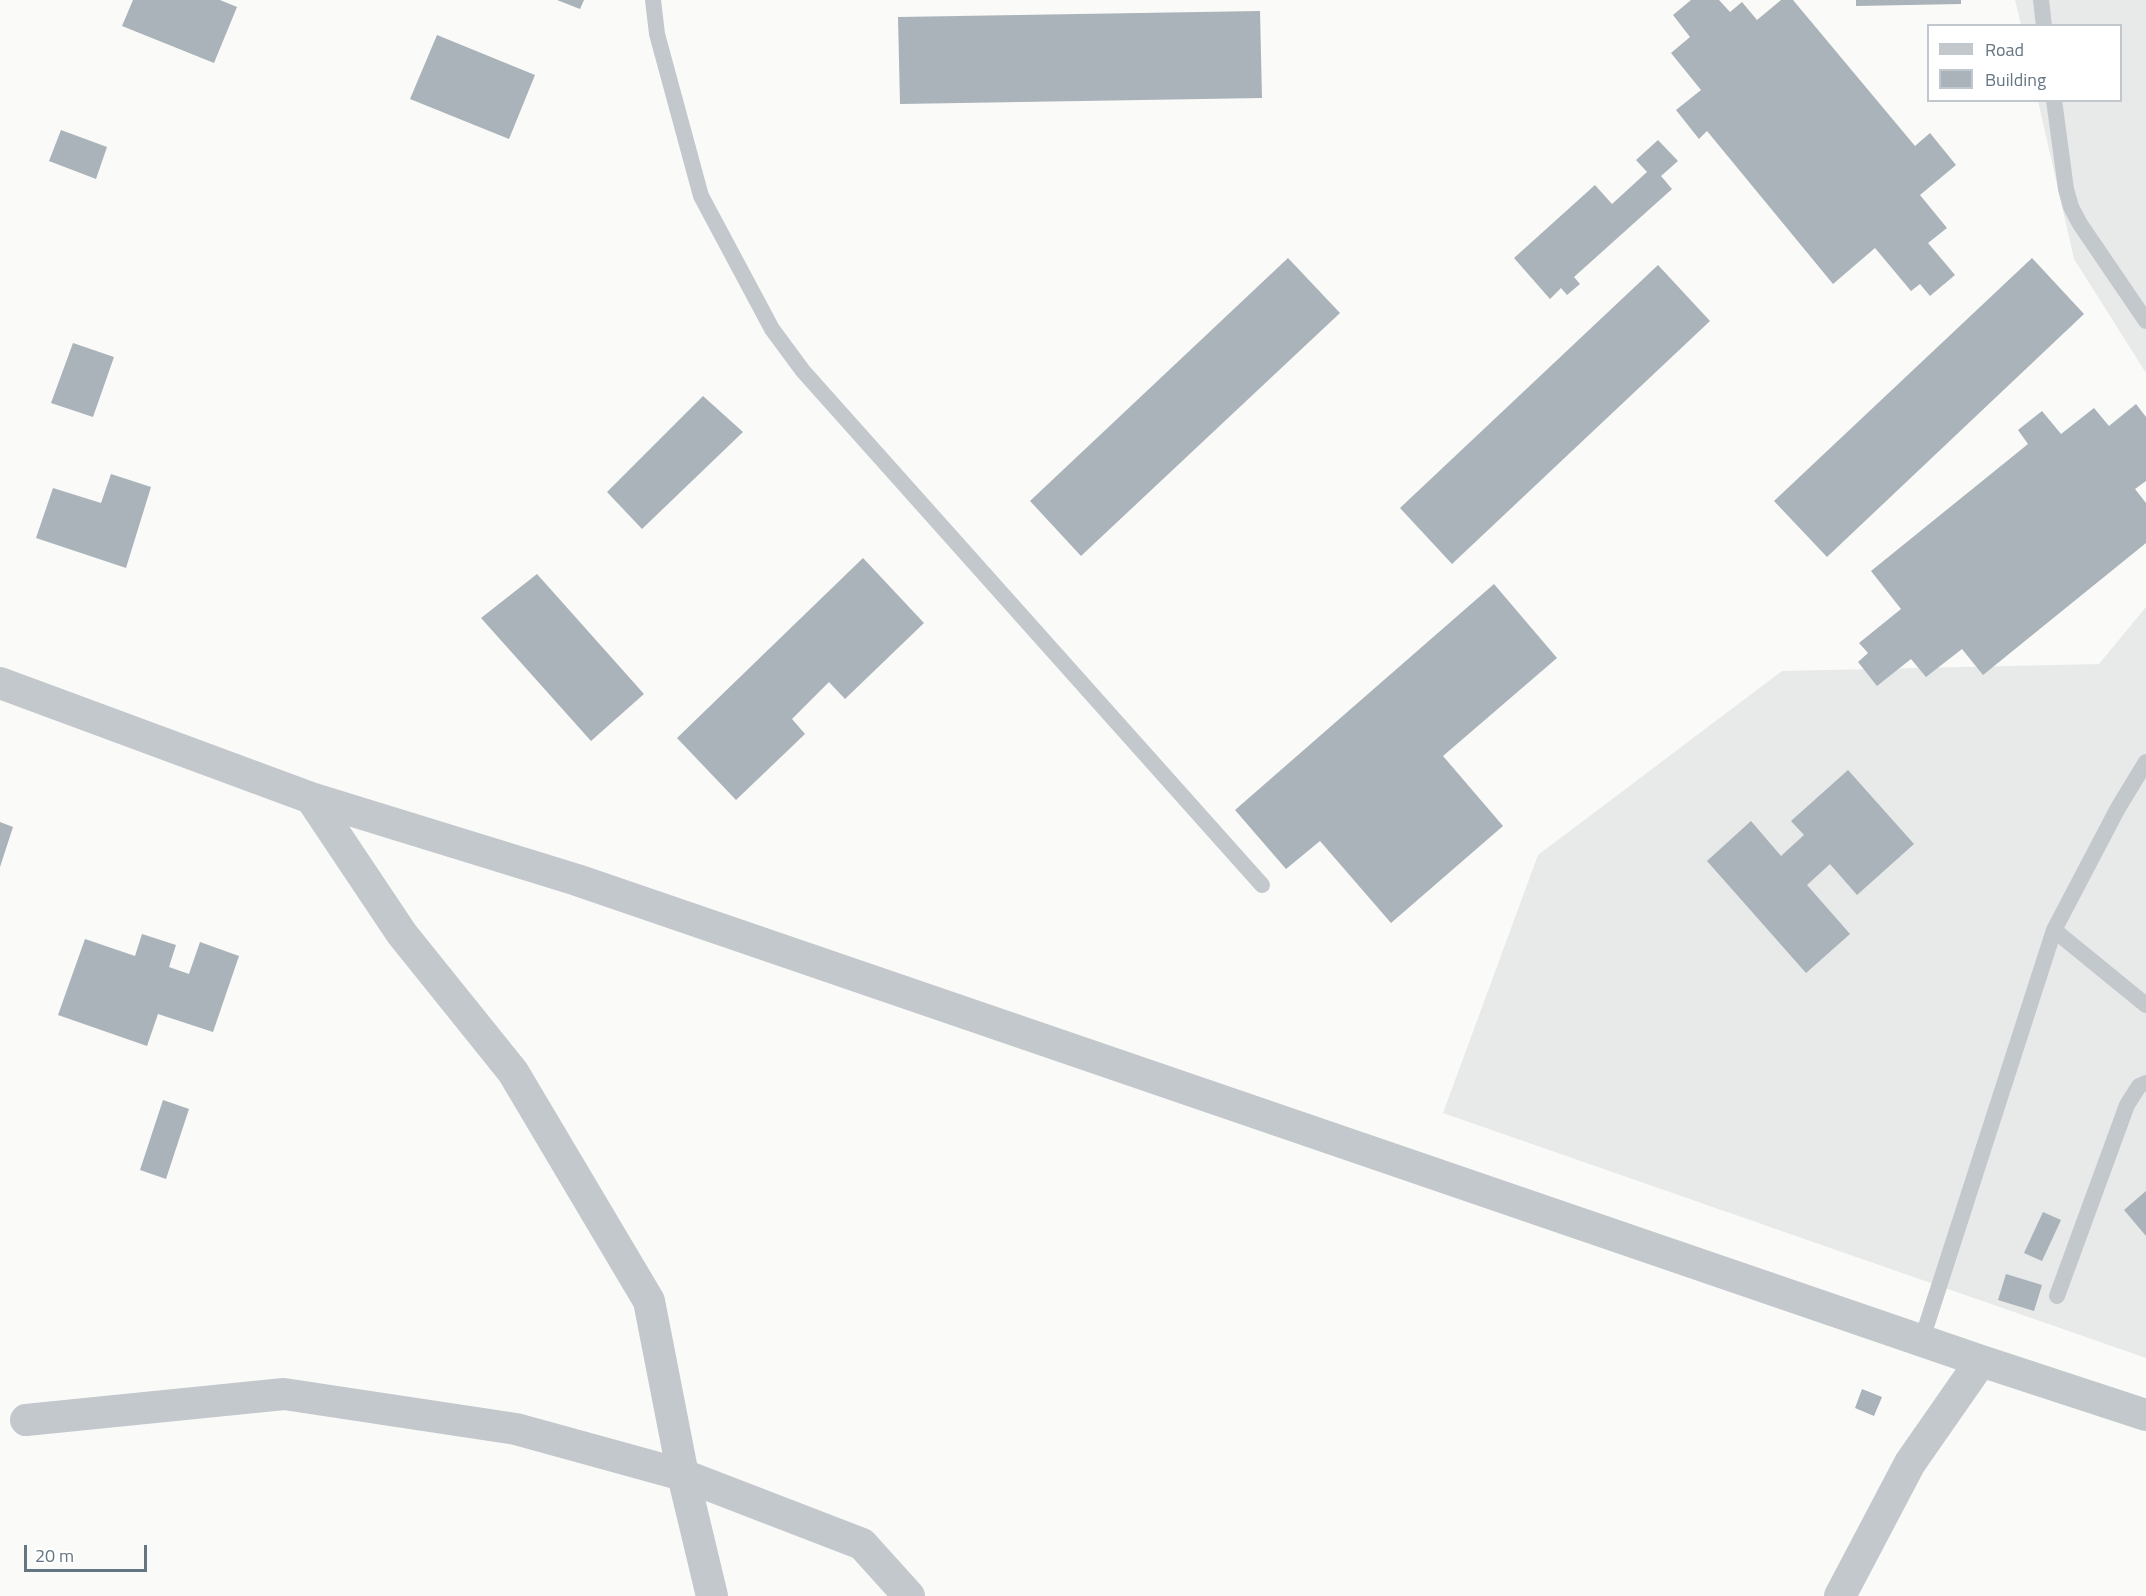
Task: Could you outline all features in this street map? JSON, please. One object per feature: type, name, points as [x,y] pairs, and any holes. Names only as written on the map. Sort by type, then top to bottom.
[{"type":"street","points":[[0,683],[311,798],[577,880],[1981,1361],[2146,1414]]},
{"type":"street","points":[[311,798],[402,934],[513,1072],[649,1301],[683,1475],[712,1596]]},
{"type":"street","points":[[1840,1596],[1910,1463],[1981,1361]]},
{"type":"street","points":[[26,1420],[284,1394],[516,1429],[683,1475],[862,1544],[909,1596]]},
{"type":"lane","points":[[654,0],[657,34],[701,196],[772,329],[811,380],[1262,885]]},
{"type":"lane","points":[[2041,0],[2044,24]]},
{"type":"lane","points":[[2054,102],[2066,189],[2071,207],[2079,224],[2146,321]]},
{"type":"lane","points":[[1922,1339],[2054,930],[2118,808],[2146,762]]},
{"type":"lane","points":[[2054,930],[2146,1005]]},
{"type":"lane","points":[[2057,1296],[2127,1105],[2139,1086],[2146,1083]]},
{"type":"shaded area","points":[[2015,0],[2146,0],[2146,373],[2074,259],[2038,102],[2122,102],[2122,24],[2021,24]]},
{"type":"shaded area","points":[[2146,607],[2146,1358],[1443,1113],[1538,855],[1782,671],[2099,664]]},
{"type":"building","points":[[133,0],[220,0],[237,7],[214,63],[122,26]]},
{"type":"building","points":[[557,0],[584,0],[580,9]]},
{"type":"building","points":[[1691,0],[1719,0],[1730,12],[1742,2],[1757,20],[1781,0],[1793,0],[1915,146],[1930,133],[1956,165],[1920,195],[1947,228],[1928,243],[1955,275],[1930,296],[1920,284],[1911,291],[1875,248],[1833,284],[1707,131],[1699,139],[1676,110],[1701,90],[1671,53],[1690,37],[1673,15]]},
{"type":"building","points":[[1856,0],[1961,0],[1961,4],[1856,6]]},
{"type":"building","points":[[1260,11],[1262,98],[900,104],[898,17]]},
{"type":"building","points":[[437,35],[535,75],[509,139],[410,99]]},
{"type":"building","points":[[61,130],[107,147],[96,179],[49,161]]},
{"type":"building","points":[[1658,140],[1678,161],[1661,176],[1672,189],[1574,277],[1580,284],[1567,295],[1561,288],[1550,299],[1514,258],[1595,185],[1612,204],[1647,172],[1636,160]]},
{"type":"building","points":[[1288,258],[1340,313],[1081,556],[1030,501]]},
{"type":"building","points":[[2032,258],[2084,314],[1827,557],[1774,501]]},
{"type":"building","points":[[1658,265],[1710,321],[1452,564],[1400,508]]},
{"type":"building","points":[[73,343],[114,357],[93,417],[51,403]]},
{"type":"building","points":[[703,396],[743,432],[642,529],[607,492]]},
{"type":"building","points":[[2136,404],[2146,417],[2146,481],[2135,489],[2146,503],[2146,543],[1983,675],[1962,649],[1926,677],[1911,659],[1877,686],[1858,662],[1868,653],[1859,643],[1901,609],[1871,571],[2028,444],[2018,430],[2042,411],[2061,434],[2094,408],[2109,426]]},
{"type":"building","points":[[111,474],[151,487],[126,568],[36,538],[53,488],[101,503]]},
{"type":"building","points":[[863,558],[924,623],[845,699],[829,682],[792,719],[805,734],[736,800],[677,738]]},
{"type":"building","points":[[537,574],[644,694],[591,741],[481,618]]},
{"type":"building","points":[[1494,584],[1557,658],[1443,756],[1503,826],[1391,923],[1320,841],[1286,869],[1235,810]]},
{"type":"building","points":[[1848,770],[1914,844],[1857,895],[1830,864],[1807,885],[1850,934],[1806,973],[1707,861],[1751,821],[1781,856],[1804,835],[1791,821]]},
{"type":"building","points":[[0,822],[13,827],[0,867]]},
{"type":"building","points":[[142,934],[176,945],[169,967],[189,974],[200,942],[239,956],[213,1032],[158,1014],[147,1046],[58,1015],[85,939],[135,956]]},
{"type":"building","points":[[163,1100],[189,1109],[166,1179],[140,1170]]},
{"type":"building","points":[[2146,1191],[2146,1236],[2124,1210]]},
{"type":"building","points":[[2043,1212],[2061,1220],[2042,1261],[2024,1253]]},
{"type":"building","points":[[2006,1274],[2042,1285],[2034,1311],[1998,1300]]},
{"type":"building","points":[[1862,1389],[1882,1397],[1874,1416],[1855,1408]]}]
